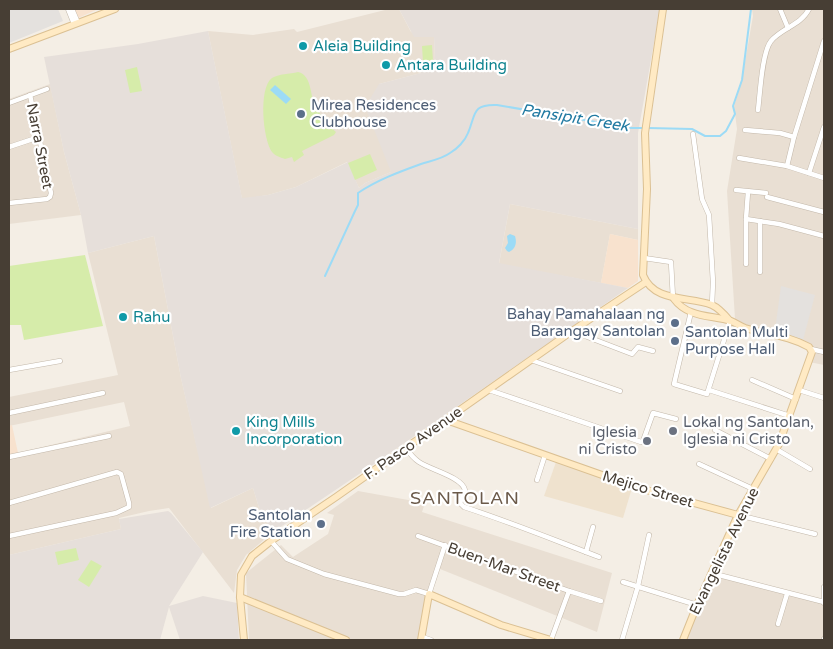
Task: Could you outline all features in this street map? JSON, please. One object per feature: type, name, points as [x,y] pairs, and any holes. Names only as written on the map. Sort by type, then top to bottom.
[{"type":"street","points":[[68,9],[76,24]]},
{"type":"street","points":[[72,9],[76,24]]},
{"type":"street","points":[[9,49],[115,9]]},
{"type":"street","points":[[663,9],[645,133],[646,189],[643,275],[646,282],[653,288],[677,300],[692,312],[730,321]]},
{"type":"street","points":[[780,9],[788,28]]},
{"type":"street","points":[[758,110],[765,56],[770,42],[802,19],[809,9]]},
{"type":"street","points":[[787,166],[824,40]]},
{"type":"street","points":[[9,103],[47,88]]},
{"type":"street","name":"Narra Street","points":[[9,203],[47,199],[51,193],[30,95]]},
{"type":"street","points":[[810,173],[824,127]]},
{"type":"street","points":[[745,130],[780,133],[794,137]]},
{"type":"street","points":[[693,134],[702,199],[709,215],[713,282],[712,306]]},
{"type":"street","points":[[9,148],[39,137]]},
{"type":"street","points":[[739,158],[787,166],[824,178]]},
{"type":"street","points":[[736,190],[767,195],[824,212]]},
{"type":"street","points":[[746,264],[748,192]]},
{"type":"street","points":[[746,218],[779,224],[824,236]]},
{"type":"street","points":[[760,221],[760,272]]},
{"type":"street","points":[[644,258],[671,262],[677,300]]},
{"type":"street","name":"F. Pasco Avenue","points":[[244,640],[240,597],[241,575],[252,556],[572,331],[646,282]]},
{"type":"street","points":[[677,300],[712,306],[730,321],[745,328],[790,338],[812,349],[824,352]]},
{"type":"street","points":[[692,312],[674,384],[707,394],[730,321]]},
{"type":"street","points":[[572,331],[632,354],[638,347],[653,350]]},
{"type":"street","name":"Evangelista Avenue","points":[[683,640],[738,514],[776,450],[790,416],[812,349]]},
{"type":"street","points":[[531,360],[620,391]]},
{"type":"street","points":[[9,370],[60,361]]},
{"type":"street","points":[[752,380],[796,399]]},
{"type":"street","points":[[489,390],[641,442],[653,413],[676,419]]},
{"type":"street","points":[[709,390],[790,416]]},
{"type":"street","points":[[799,390],[824,398]]},
{"type":"street","points":[[9,413],[103,393]]},
{"type":"street","name":"Mejico Street","points":[[446,420],[639,488],[738,514]]},
{"type":"street","points":[[715,430],[771,459]]},
{"type":"street","points":[[9,458],[109,436]]},
{"type":"street","points":[[406,448],[412,457],[421,464],[462,483],[465,490],[460,503],[461,506],[522,527],[599,558]]},
{"type":"street","points":[[776,450],[810,469]]},
{"type":"street","points":[[537,480],[545,455]]},
{"type":"street","points":[[699,464],[753,489]]},
{"type":"street","points":[[9,503],[117,472],[121,474],[130,503],[129,507],[116,513],[9,536]]},
{"type":"street","points":[[738,514],[815,534]]},
{"type":"street","points":[[586,552],[593,527]]},
{"type":"street","points":[[622,640],[638,586],[649,535]]},
{"type":"street","name":"Buen-Mar Street","points":[[418,536],[569,591],[551,640]]},
{"type":"street","points":[[271,541],[287,559],[324,574],[398,594],[416,590],[501,625],[551,640]]},
{"type":"street","points":[[431,640],[421,638],[429,594],[444,545]]},
{"type":"street","points":[[711,573],[824,603],[824,587]]},
{"type":"street","points":[[623,582],[697,605]]},
{"type":"street","points":[[569,591],[601,601]]},
{"type":"street","points":[[778,624],[787,594]]},
{"type":"street","points":[[240,597],[346,640]]},
{"type":"shaded area","points":[[9,9],[58,9],[63,21],[9,43]]},
{"type":"shaded area","points":[[74,9],[96,9],[96,10],[78,18]]},
{"type":"shaded area","points":[[389,9],[399,9],[411,32],[434,37],[435,62],[421,73],[379,84],[391,172],[365,183],[359,188],[347,162],[296,187],[268,195],[242,199],[208,31],[253,35],[294,29],[297,32]]},
{"type":"shaded area","points":[[399,9],[660,9],[638,133],[638,229],[510,204],[499,263],[628,288],[273,532],[260,511],[253,488],[210,508],[181,378],[154,236],[88,253],[44,57],[138,44],[208,31],[242,198],[268,195],[296,187],[348,162],[359,188],[365,183],[391,172],[365,107],[379,84],[421,73],[420,70],[425,65],[435,62],[434,37],[414,37]]},
{"type":"shaded area","points":[[752,9],[824,9],[824,365],[809,362],[812,349],[745,327],[735,319],[727,191],[737,129],[734,106],[742,79],[753,16]]},
{"type":"shaded area","points":[[50,84],[64,152],[81,215],[9,224],[9,99]]},
{"type":"shaded area","points":[[510,204],[638,229],[638,240],[610,234],[601,283],[499,264]]},
{"type":"shaded area","points":[[610,234],[638,240],[638,281],[628,288],[601,283]]},
{"type":"shaded area","points":[[154,236],[181,378],[211,508],[253,488],[260,511],[273,532],[246,555],[237,570],[234,593],[169,508],[119,518],[121,529],[9,555],[9,455],[130,426],[124,402],[9,426],[9,397],[118,375],[88,253]]},
{"type":"shaded area","points":[[781,286],[815,295],[803,340],[775,330]]},
{"type":"shaded area","points":[[12,425],[18,453],[9,455],[9,426]]},
{"type":"shaded area","points":[[556,462],[632,488],[623,518],[544,496]]},
{"type":"shaded area","points":[[358,491],[425,503],[422,512],[612,573],[597,632],[435,567],[419,640],[249,640],[246,573],[281,545],[293,557],[328,534],[334,515],[327,513]]},
{"type":"shaded area","points":[[168,511],[203,552],[169,606],[203,596],[237,603],[239,640],[180,640],[169,607],[160,640],[9,640],[9,555],[121,529],[119,519]]},
{"type":"shaded area","points":[[711,574],[823,604],[824,640],[686,639]]},
{"type":"green space","points":[[432,45],[433,61],[423,62],[422,46]]},
{"type":"green space","points":[[137,67],[142,91],[130,93],[125,70]]},
{"type":"green space","points":[[298,72],[303,74],[309,83],[316,108],[336,132],[334,135],[302,151],[304,155],[294,162],[292,157],[285,159],[272,152],[266,137],[263,103],[265,92],[272,78]]},
{"type":"green space","points":[[370,154],[377,170],[355,180],[348,163]]},
{"type":"green space","points":[[85,255],[103,326],[24,340],[21,325],[9,325],[9,266]]},
{"type":"green space","points":[[76,548],[79,560],[58,565],[55,552]]},
{"type":"green space","points":[[91,560],[102,566],[89,587],[78,580]]},
{"type":"water","points":[[275,85],[291,99],[286,104],[270,90]]},
{"type":"water","points":[[510,234],[515,236],[516,243],[515,247],[509,252],[505,248],[508,243],[507,236]]},
{"type":"waterway","name":"Pansipit Creek","points":[[648,128],[692,129],[705,136],[720,136],[726,131],[735,114],[733,106],[742,80],[751,9]]},
{"type":"waterway","name":"Pansipit Creek","points":[[325,276],[358,205],[358,193],[388,177],[440,158],[453,151],[465,139],[476,112],[483,106],[497,105],[631,128],[644,128]]},
{"type":"place","name":"Aleia Building","points":[[303,46]]},
{"type":"place","name":"Antara Building","points":[[386,65]]},
{"type":"place","name":"Mirea Residences Clubhouse","points":[[301,114]]},
{"type":"place","name":"Rahu","points":[[123,317]]},
{"type":"place","name":"Bahay Pamahalaan ng Barangay Santolan","points":[[675,323]]},
{"type":"place","name":"Santolan Multi Purpose Hall","points":[[675,341]]},
{"type":"place","name":"King Mills Incorporation","points":[[236,431]]},
{"type":"place","name":"Lokal ng Santolan, Iglesia ni Cristo","points":[[673,431]]},
{"type":"place","name":"Iglesia ni Cristo","points":[[647,441]]},
{"type":"place","name":"Santolan Fire Station","points":[[321,524]]},
{"type":"district","name":"SANTOLAN","points":[[465,498]]}]
